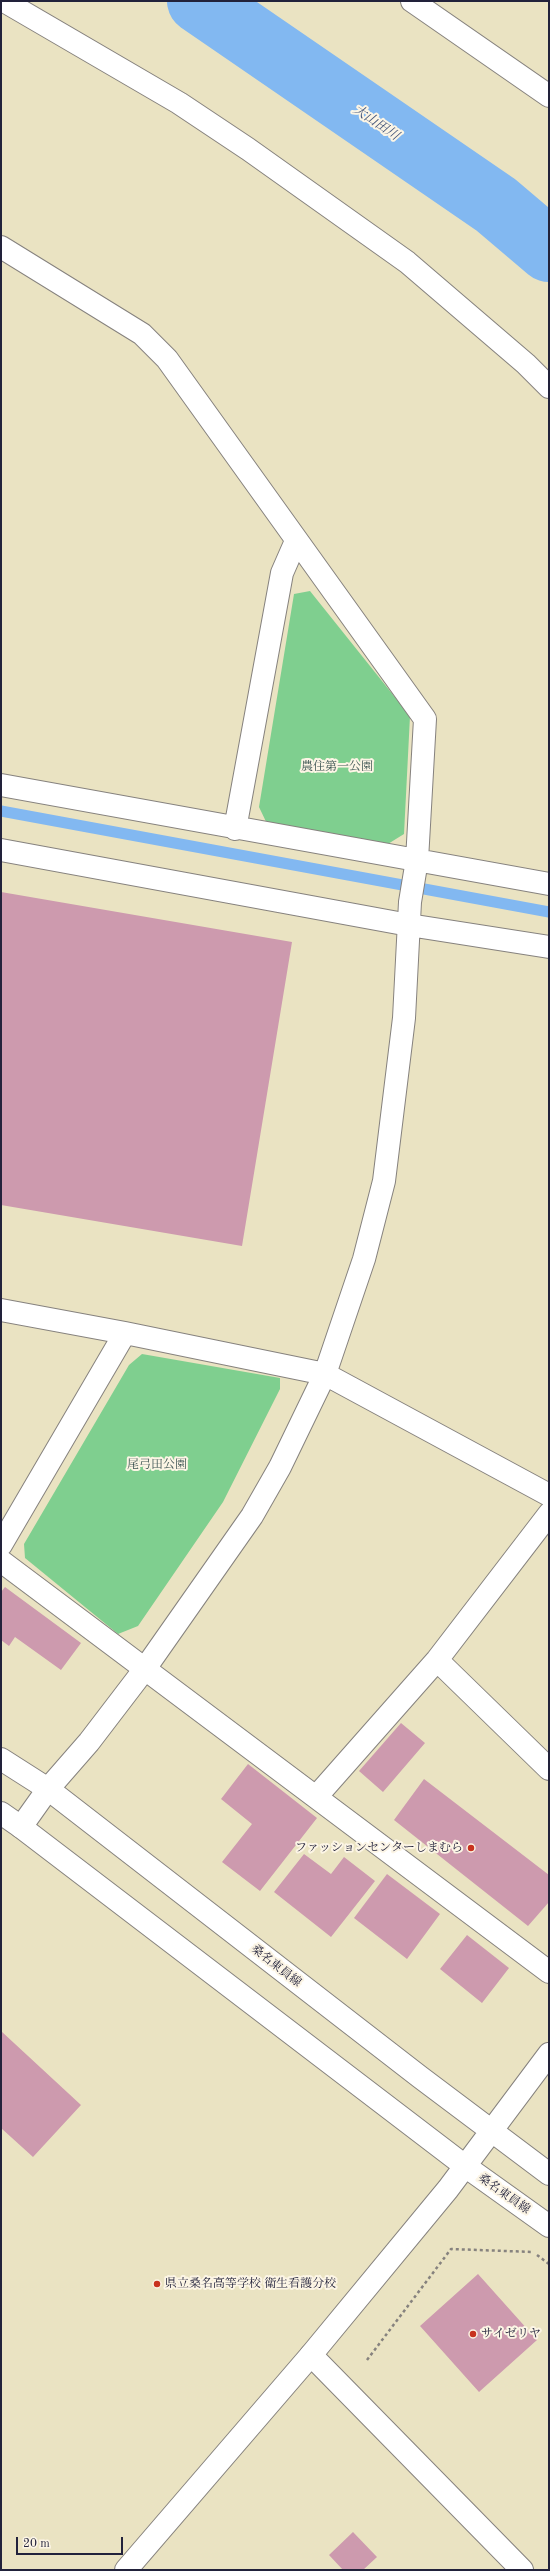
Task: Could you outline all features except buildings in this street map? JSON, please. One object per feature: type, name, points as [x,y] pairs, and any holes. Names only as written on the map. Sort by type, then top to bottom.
[{"type":"street","points":[[4,1],[180,103],[280,171],[407,262],[526,364],[549,388]]},
{"type":"street","points":[[412,1],[549,96]]},
{"type":"street","points":[[1,247],[142,334],[167,359],[296,541],[426,719],[416,867],[410,902],[404,1018],[384,1181],[364,1259],[325,1374],[280,1467],[252,1516],[144,1670],[89,1742],[48,1789],[21,1826]]},
{"type":"street","points":[[235,829],[282,573],[296,541]]},
{"type":"street","points":[[1,785],[235,829],[416,867],[549,884]]},
{"type":"street","points":[[1,850],[409,925],[549,947]]},
{"type":"street","points":[[1,1310],[125,1332],[325,1374],[549,1495]]},
{"type":"street","points":[[1,1544],[125,1332]]},
{"type":"street","points":[[316,1797],[437,1660],[549,1514]]},
{"type":"street","points":[[1,1561],[144,1670],[549,1972]]},
{"type":"street","points":[[437,1660],[549,1769]]},
{"type":"street","name":"桑名東員線","points":[[1,1759],[48,1789],[549,2174]]},
{"type":"street","name":"桑名東員線","points":[[1,1813],[21,1826],[464,2166],[549,2226]]},
{"type":"street","points":[[126,2570],[311,2355],[448,2189],[549,2054]]},
{"type":"street","points":[[311,2355],[522,2570]]},
{"type":"path","points":[[367,2360],[451,2249],[533,2252],[549,2264]]},
{"type":"green space","name":"農住第一公園","points":[[310,591],[410,716],[404,834],[383,847],[270,830],[259,807],[294,594]]},
{"type":"green space","name":"尾弓田公園","points":[[142,1354],[280,1378],[280,1389],[223,1502],[138,1626],[118,1634],[25,1558],[24,1544],[129,1365]]},
{"type":"waterway","name":"大山田川","points":[[199,1],[496,205],[549,250]]},
{"type":"waterway","points":[[1,811],[549,912]]},
{"type":"place","name":"ファッションセンターしまむら","points":[[471,1848]]},
{"type":"place","name":"県立桑名高等学校 衛生看護分校","points":[[157,2284]]},
{"type":"place","name":"サイゼリヤ","points":[[473,2334]]}]
